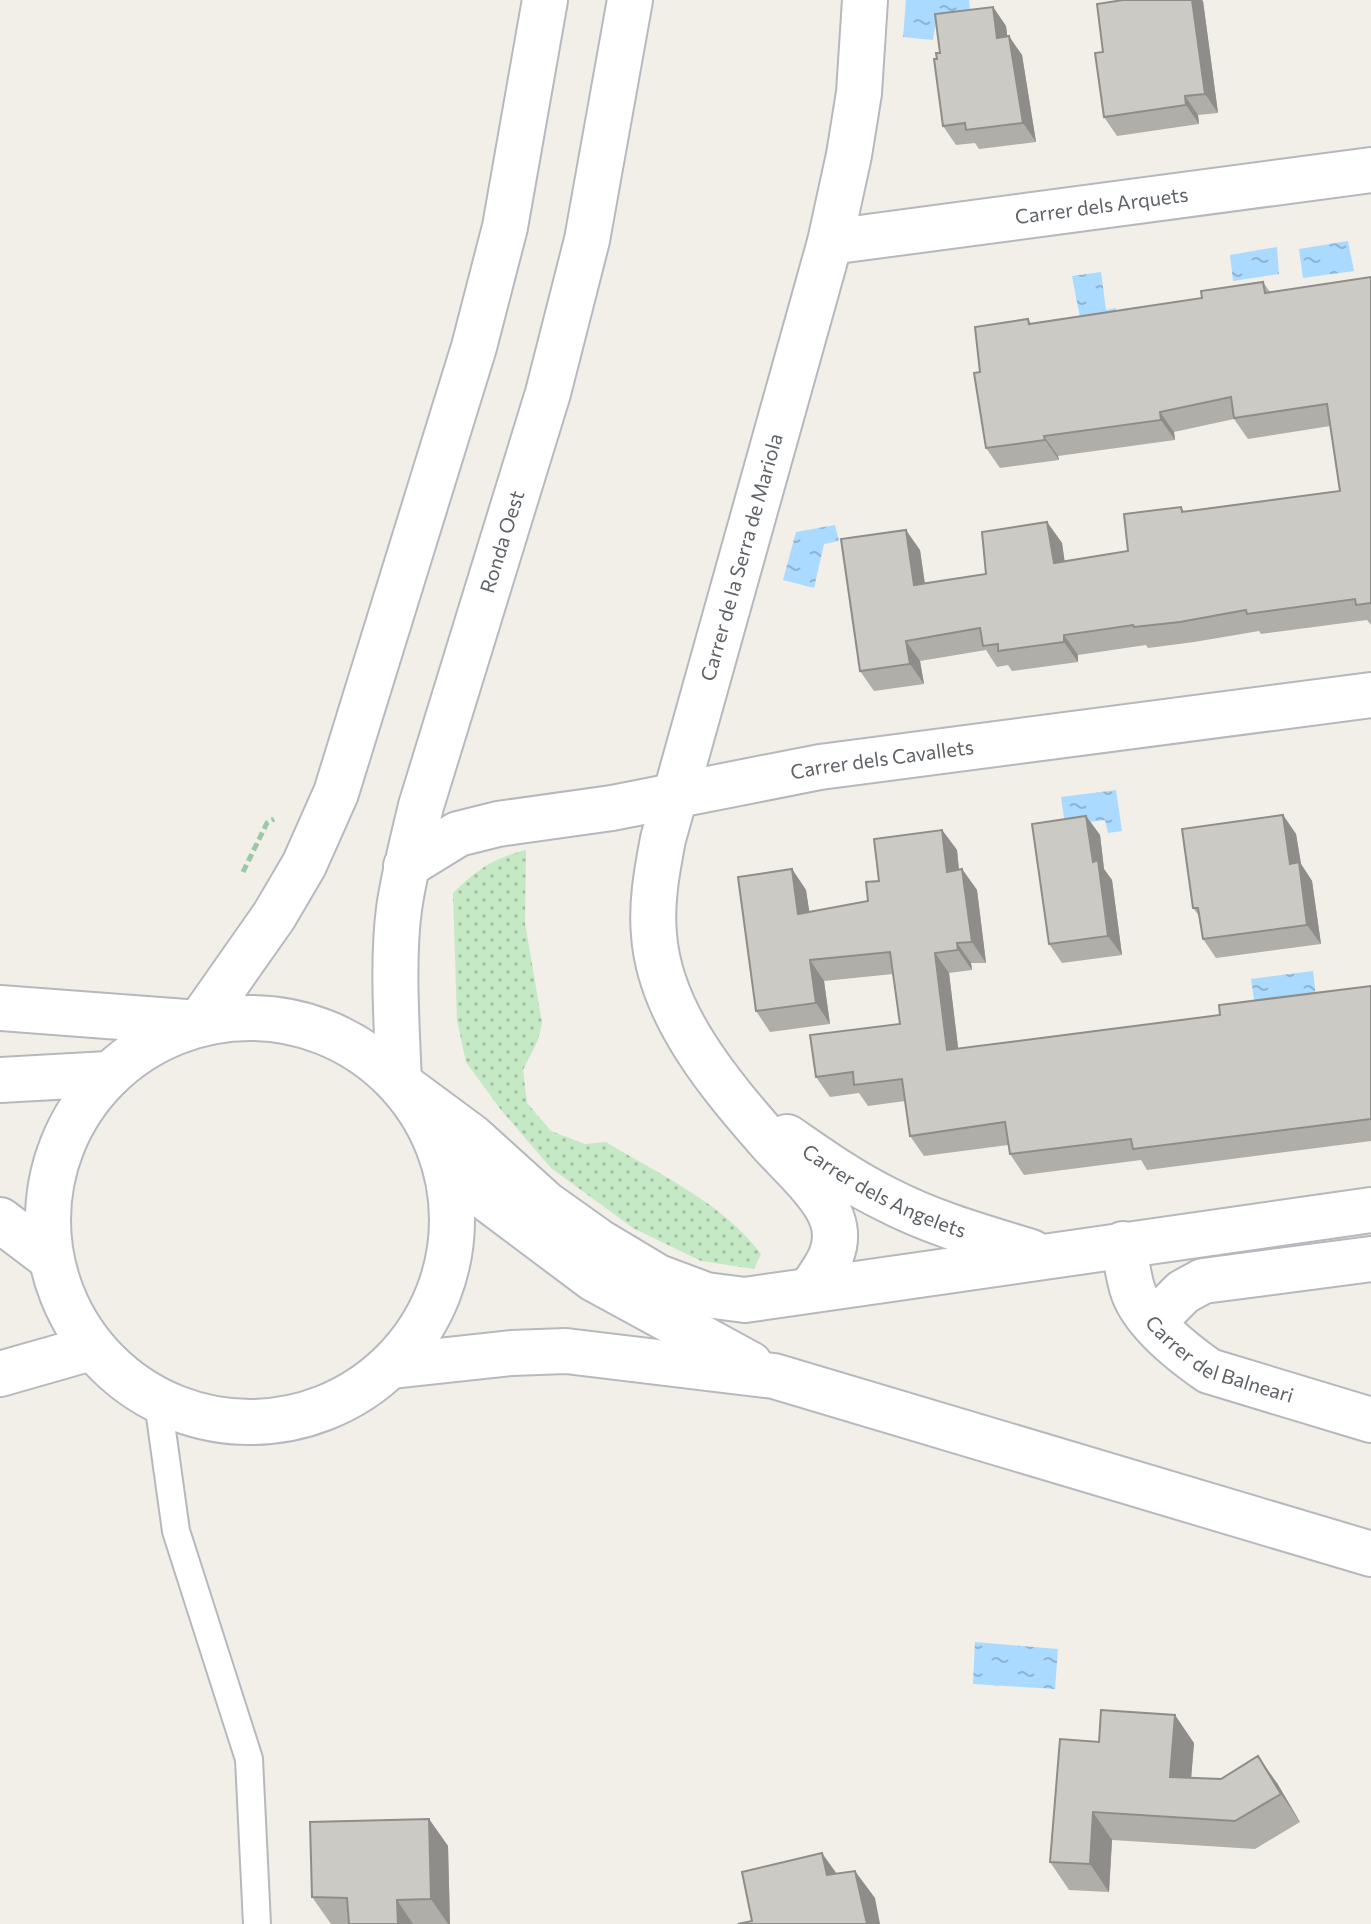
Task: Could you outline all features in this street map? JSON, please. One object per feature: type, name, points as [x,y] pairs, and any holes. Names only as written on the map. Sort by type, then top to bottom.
[{"type":"street","points":[[0,1008],[199,1023],[254,1017],[307,1025],[358,1048],[399,1083],[428,1122],[446,1168],[453,1221],[446,1275],[425,1324],[392,1366],[352,1396],[293,1418],[256,1423],[205,1419],[158,1402],[122,1379],[91,1348],[64,1305],[49,1257],[48,1191],[68,1127],[108,1074],[150,1042],[199,1023],[282,903],[304,865],[336,793],[478,332],[505,227],[545,0]]},
{"type":"street","name":"Ronda Oest","points":[[399,1083],[398,913],[406,866],[552,377],[587,240],[630,0]]},
{"type":"street","name":"Carrer de la Serra de Mariola","points":[[732,1100],[688,1035],[660,972],[654,938],[653,902],[658,865],[677,794],[830,242],[856,108],[865,0]]},
{"type":"street","name":"Carrer dels Arquets","points":[[830,242],[1371,170]]},
{"type":"street","name":"Carrer dels Cavallets","points":[[406,866],[458,834],[498,824],[612,808],[820,767],[1371,695]]},
{"type":"street","points":[[0,1080],[108,1074]]},
{"type":"street","name":"Carrer dels Angelets","points":[[399,1083],[472,1137],[546,1204],[598,1241],[658,1277],[706,1295],[745,1300],[1371,1210]]},
{"type":"street","name":"Carrer dels Angelets","points":[[732,1100],[828,1165],[887,1200],[960,1231],[1045,1256]]},
{"type":"street","name":"Carrer dels Angelets","points":[[732,1100],[815,1193],[832,1218],[836,1245],[827,1267],[810,1290]]},
{"type":"street","points":[[446,1168],[594,1279],[774,1376]]},
{"type":"street","points":[[0,1220],[49,1257]]},
{"type":"street","name":"Carrer del Balneari","points":[[1123,1244],[1132,1292],[1168,1341],[1209,1371],[1371,1420]]},
{"type":"street","points":[[1153,1322],[1183,1292],[1203,1281],[1371,1259]]},
{"type":"street","points":[[0,1374],[91,1348]]},
{"type":"street","points":[[392,1366],[511,1353],[566,1351],[774,1376],[1371,1554]]},
{"type":"lane","points":[[158,1402],[176,1531],[249,1759],[257,1924]]},
{"type":"green space","points":[[526,850],[525,923],[542,1023],[538,1040],[523,1070],[527,1103],[551,1131],[585,1144],[606,1142],[709,1205],[746,1236],[761,1254],[754,1269],[701,1261],[633,1228],[551,1168],[501,1110],[466,1062],[457,1020],[453,893],[486,866]]},
{"type":"water","points":[[906,0],[969,0],[970,10],[937,14],[933,40],[903,37]]},
{"type":"water","points":[[1348,241],[1354,271],[1303,278],[1299,249]]},
{"type":"water","points":[[1277,247],[1279,274],[1233,281],[1230,255]]},
{"type":"water","points":[[1101,272],[1106,310],[1116,308],[1117,322],[1082,328],[1072,276]]},
{"type":"water","points":[[835,525],[839,541],[824,544],[814,588],[783,580],[796,532]]},
{"type":"water","points":[[1116,790],[1122,831],[1108,833],[1105,820],[1065,825],[1061,797]]},
{"type":"water","points":[[1313,971],[1316,998],[1255,1006],[1251,979]]},
{"type":"water","points":[[975,1642],[1058,1649],[1055,1689],[973,1684]]},
{"type":"building","points":[[1123,0],[1192,0],[1205,94],[1185,96],[1186,105],[1104,117],[1095,53],[1103,52],[1097,4]]},
{"type":"building","points":[[993,7],[997,38],[1009,36],[1023,123],[966,130],[965,123],[943,126],[934,59],[937,59],[936,53],[940,53],[935,14]]},
{"type":"building","points":[[1371,277],[1371,603],[1356,605],[1355,599],[1247,614],[1246,610],[1180,622],[1064,635],[1064,642],[998,651],[998,644],[983,646],[980,628],[906,641],[910,664],[860,671],[841,539],[906,530],[914,585],[986,574],[982,532],[1047,522],[1054,563],[1128,551],[1124,514],[1181,507],[1182,512],[1340,491],[1327,404],[1234,418],[1231,397],[1160,412],[1161,420],[1044,436],[1045,440],[986,448],[974,373],[980,372],[975,327],[1028,319],[1029,324],[1202,298],[1201,291],[1263,282],[1265,293]]},
{"type":"building","points":[[1283,815],[1290,864],[1299,862],[1307,925],[1203,939],[1198,908],[1193,908],[1182,829]]},
{"type":"building","points":[[1086,816],[1093,862],[1098,860],[1108,936],[1049,944],[1032,824]]},
{"type":"building","points":[[942,830],[947,872],[962,869],[972,942],[957,943],[958,950],[935,953],[947,1050],[1220,1015],[1219,1005],[1371,986],[1371,1119],[1133,1149],[1131,1139],[1010,1154],[1005,1122],[910,1136],[902,1079],[854,1085],[853,1072],[816,1077],[810,1035],[900,1024],[890,952],[810,960],[816,1003],[756,1011],[738,877],[792,869],[798,914],[868,901],[866,882],[879,881],[874,839]]},
{"type":"building","points":[[1101,1710],[1175,1715],[1170,1777],[1221,1779],[1258,1756],[1281,1794],[1235,1821],[1093,1812],[1090,1864],[1050,1862],[1060,1739],[1099,1742]]},
{"type":"building","points":[[429,1819],[431,1899],[397,1900],[398,1924],[349,1924],[347,1898],[312,1897],[310,1822]]},
{"type":"building","points":[[822,1853],[827,1875],[855,1871],[867,1924],[738,1924],[752,1921],[742,1872]]}]
